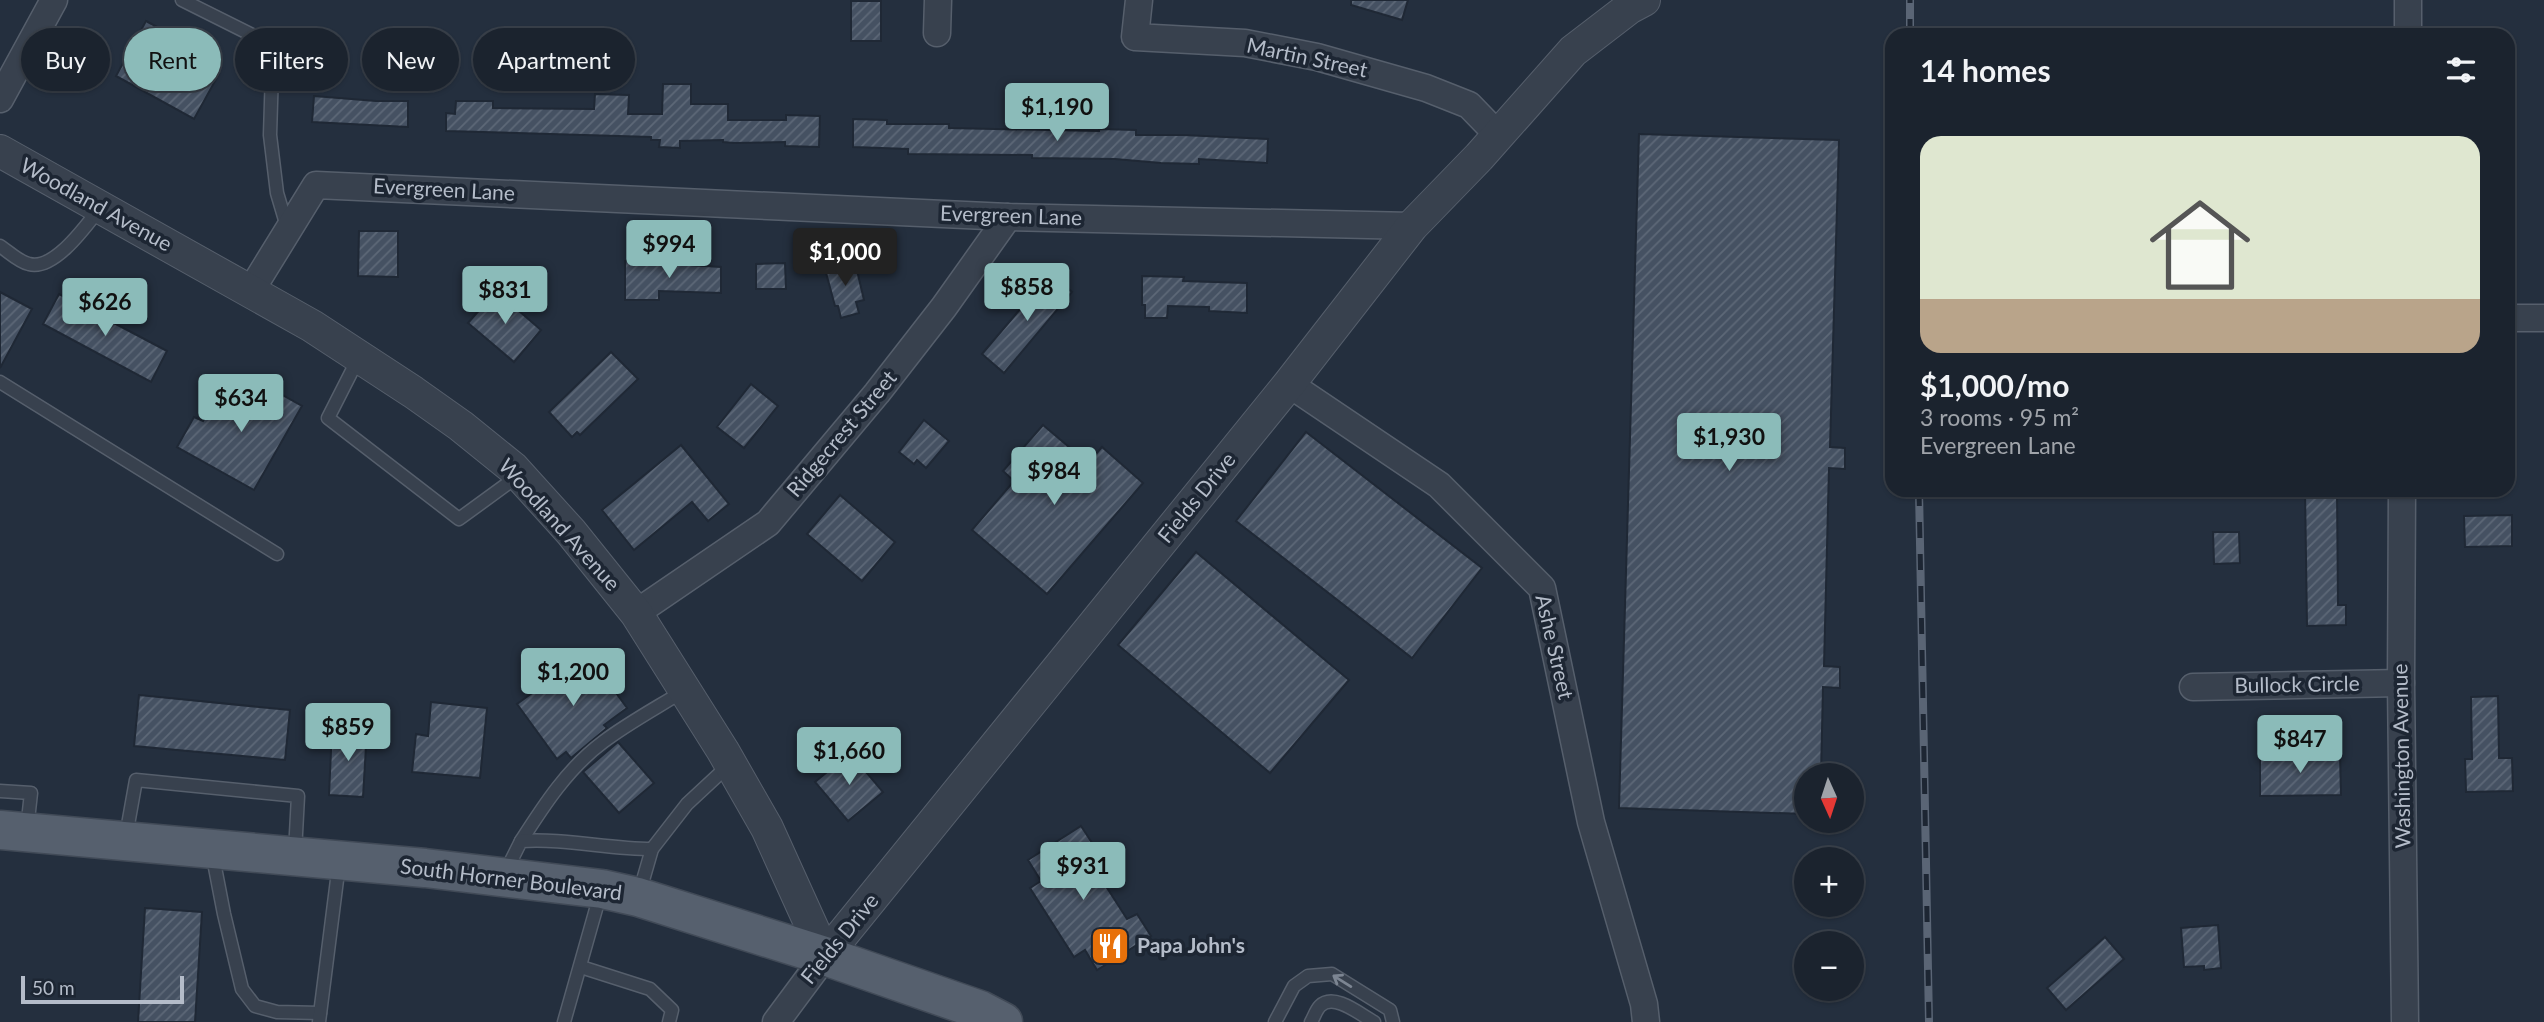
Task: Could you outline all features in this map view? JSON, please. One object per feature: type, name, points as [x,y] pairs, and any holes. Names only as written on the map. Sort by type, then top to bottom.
[{"type":"main road","name":"South Horner Boulevard","points":[[13,831],[339,860],[503,877],[620,893],[825,956],[985,1018]]},
{"type":"street","points":[[0,99],[54,0]]},
{"type":"street","points":[[937,33],[938,0]]},
{"type":"street","name":"Martin Street","points":[[1139,0],[1135,37],[1245,43],[1317,57],[1426,88],[1469,105],[1498,135]]},
{"type":"street","name":"Fields Drive","points":[[776,1022],[825,956],[1289,384],[1412,226],[1573,51],[1629,8],[1644,0]]},
{"type":"street","points":[[2407,28],[2408,0]]},
{"type":"street","name":"Woodland Avenue","points":[[0,151],[312,326],[461,426],[519,475],[571,531],[636,613],[685,690],[767,828],[825,956]]},
{"type":"street","name":"Evergreen Lane","points":[[250,292],[316,185],[1008,217],[1412,226]]},
{"type":"street","name":"Ridgecrest Street","points":[[636,613],[768,523],[902,361],[1008,217]]},
{"type":"street","points":[[2515,318],[2544,318]]},
{"type":"street","name":"Ashe Street","points":[[1289,384],[1439,485],[1542,588],[1591,822],[1644,1004],[1646,1022]]},
{"type":"street","name":"Washington Avenue","points":[[2402,497],[2400,683],[2405,1022]]},
{"type":"street","name":"Bullock Circle","points":[[2193,687],[2400,683]]},
{"type":"lane","points":[[182,0],[254,36],[272,71],[270,135],[277,193],[288,230]]},
{"type":"lane","points":[[0,246],[29,265],[48,262],[76,239],[101,208]]},
{"type":"lane","points":[[359,356],[328,418],[459,519],[519,475]]},
{"type":"lane","points":[[0,382],[277,554]]},
{"type":"lane","points":[[503,877],[520,841],[550,795],[578,765],[602,742],[685,690]]},
{"type":"lane","points":[[564,1022],[582,967],[620,893],[687,804],[730,764]]},
{"type":"lane","points":[[125,841],[135,780],[298,796],[295,856]]},
{"type":"lane","points":[[0,791],[31,793],[13,831]]},
{"type":"lane","points":[[520,841],[541,840],[622,849],[652,849]]},
{"type":"lane","points":[[212,849],[242,989],[256,1006],[320,1018],[339,860]]},
{"type":"lane","points":[[582,967],[650,989],[672,1010],[669,1022]]},
{"type":"lane","points":[[1275,1022],[1293,986],[1308,976],[1332,974],[1390,1010],[1393,1022]]},
{"type":"lane","points":[[1311,1022],[1319,1007],[1327,1002],[1338,1002],[1374,1022]]},
{"type":"building","points":[[1351,0],[1408,0],[1402,20],[1351,5]]},
{"type":"building","points":[[851,1],[881,1],[881,41],[851,41]]},
{"type":"building","points":[[146,21],[159,28],[142,28]]},
{"type":"building","points":[[124,61],[124,80],[116,76]]},
{"type":"building","points":[[663,84],[691,84],[691,104],[728,104],[728,120],[786,120],[786,115],[820,116],[819,147],[785,146],[785,142],[734,143],[723,140],[680,141],[680,148],[659,147],[660,140],[651,140],[651,137],[446,131],[446,113],[455,114],[456,101],[493,101],[493,108],[594,109],[595,94],[629,95],[628,114],[662,114]]},
{"type":"building","points":[[143,91],[210,91],[194,119]]},
{"type":"building","points":[[314,96],[408,101],[408,127],[312,122]]},
{"type":"building","points":[[853,119],[887,120],[887,124],[949,124],[949,128],[1136,130],[1136,135],[1268,139],[1267,163],[1199,159],[1199,164],[1032,158],[1032,155],[908,154],[908,149],[853,147]]},
{"type":"building","points":[[1639,134],[1839,140],[1830,447],[1845,448],[1845,469],[1829,468],[1824,666],[1840,667],[1840,688],[1823,687],[1821,763],[1794,763],[1794,814],[1619,808]]},
{"type":"building","points":[[359,231],[398,231],[398,277],[358,276]]},
{"type":"building","points":[[625,261],[721,267],[721,293],[659,291],[659,300],[625,300]]},
{"type":"building","points":[[855,262],[864,300],[856,302],[859,313],[841,318],[825,269]]},
{"type":"building","points":[[785,263],[786,289],[756,289],[756,264]]},
{"type":"building","points":[[1050,274],[1072,292],[1004,373],[982,354]]},
{"type":"building","points":[[1142,276],[1184,277],[1183,281],[1247,283],[1247,313],[1209,311],[1209,307],[1168,306],[1167,318],[1145,318]]},
{"type":"building","points":[[496,291],[541,330],[514,362],[468,323]]},
{"type":"building","points":[[0,292],[32,309],[0,368]]},
{"type":"building","points":[[59,294],[167,351],[151,382],[43,324]]},
{"type":"building","points":[[611,352],[638,379],[580,435],[577,432],[572,437],[549,412]]},
{"type":"building","points":[[751,384],[778,406],[744,448],[717,427]]},
{"type":"building","points":[[223,386],[258,406],[268,387],[302,406],[254,490],[177,447],[194,417],[203,421]]},
{"type":"building","points":[[924,420],[949,441],[926,468],[917,460],[914,464],[899,452]]},
{"type":"building","points":[[1043,425],[1088,463],[1102,447],[1143,483],[1047,594],[972,530],[1014,481],[1003,471]]},
{"type":"building","points":[[1306,432],[1482,568],[1412,658],[1236,521]]},
{"type":"building","points":[[681,445],[729,504],[708,521],[692,502],[634,550],[602,510]]},
{"type":"building","points":[[840,495],[895,542],[862,581],[807,534]]},
{"type":"building","points":[[2305,497],[2337,497],[2338,605],[2346,605],[2346,625],[2307,626]]},
{"type":"building","points":[[2512,515],[2512,546],[2465,547],[2464,516]]},
{"type":"building","points":[[2213,532],[2239,532],[2240,563],[2214,564]]},
{"type":"building","points":[[1196,552],[1349,680],[1270,773],[1118,645]]},
{"type":"building","points":[[587,653],[627,708],[604,725],[607,728],[571,758],[566,752],[557,759],[517,704]]},
{"type":"building","points":[[139,695],[290,710],[285,760],[134,746]]},
{"type":"building","points":[[2498,696],[2499,758],[2512,758],[2513,791],[2466,792],[2465,759],[2472,759],[2471,697]]},
{"type":"building","points":[[431,702],[487,708],[480,778],[412,772],[416,734],[428,736]]},
{"type":"building","points":[[332,729],[367,730],[363,797],[329,795]]},
{"type":"building","points":[[618,742],[654,783],[619,813],[583,772]]},
{"type":"building","points":[[850,753],[883,792],[848,821],[815,782]]},
{"type":"building","points":[[2340,753],[2341,795],[2260,796],[2260,755]]},
{"type":"building","points":[[1081,826],[1096,849],[1086,855],[1127,919],[1137,914],[1151,936],[1097,970],[1085,950],[1074,957],[1030,888],[1041,881],[1028,860]]},
{"type":"building","points":[[145,908],[202,912],[195,1022],[138,1022]]},
{"type":"building","points":[[2218,925],[2221,968],[2204,970],[2204,966],[2184,967],[2181,928]]},
{"type":"building","points":[[2105,937],[2124,959],[2066,1010],[2047,988]]},
{"type":"railway","points":[[1910,0],[1910,28]]},
{"type":"railway","points":[[1919,497],[1929,1022]]},
{"type":"place","name":"Papa John's","points":[[1110,946]]}]
